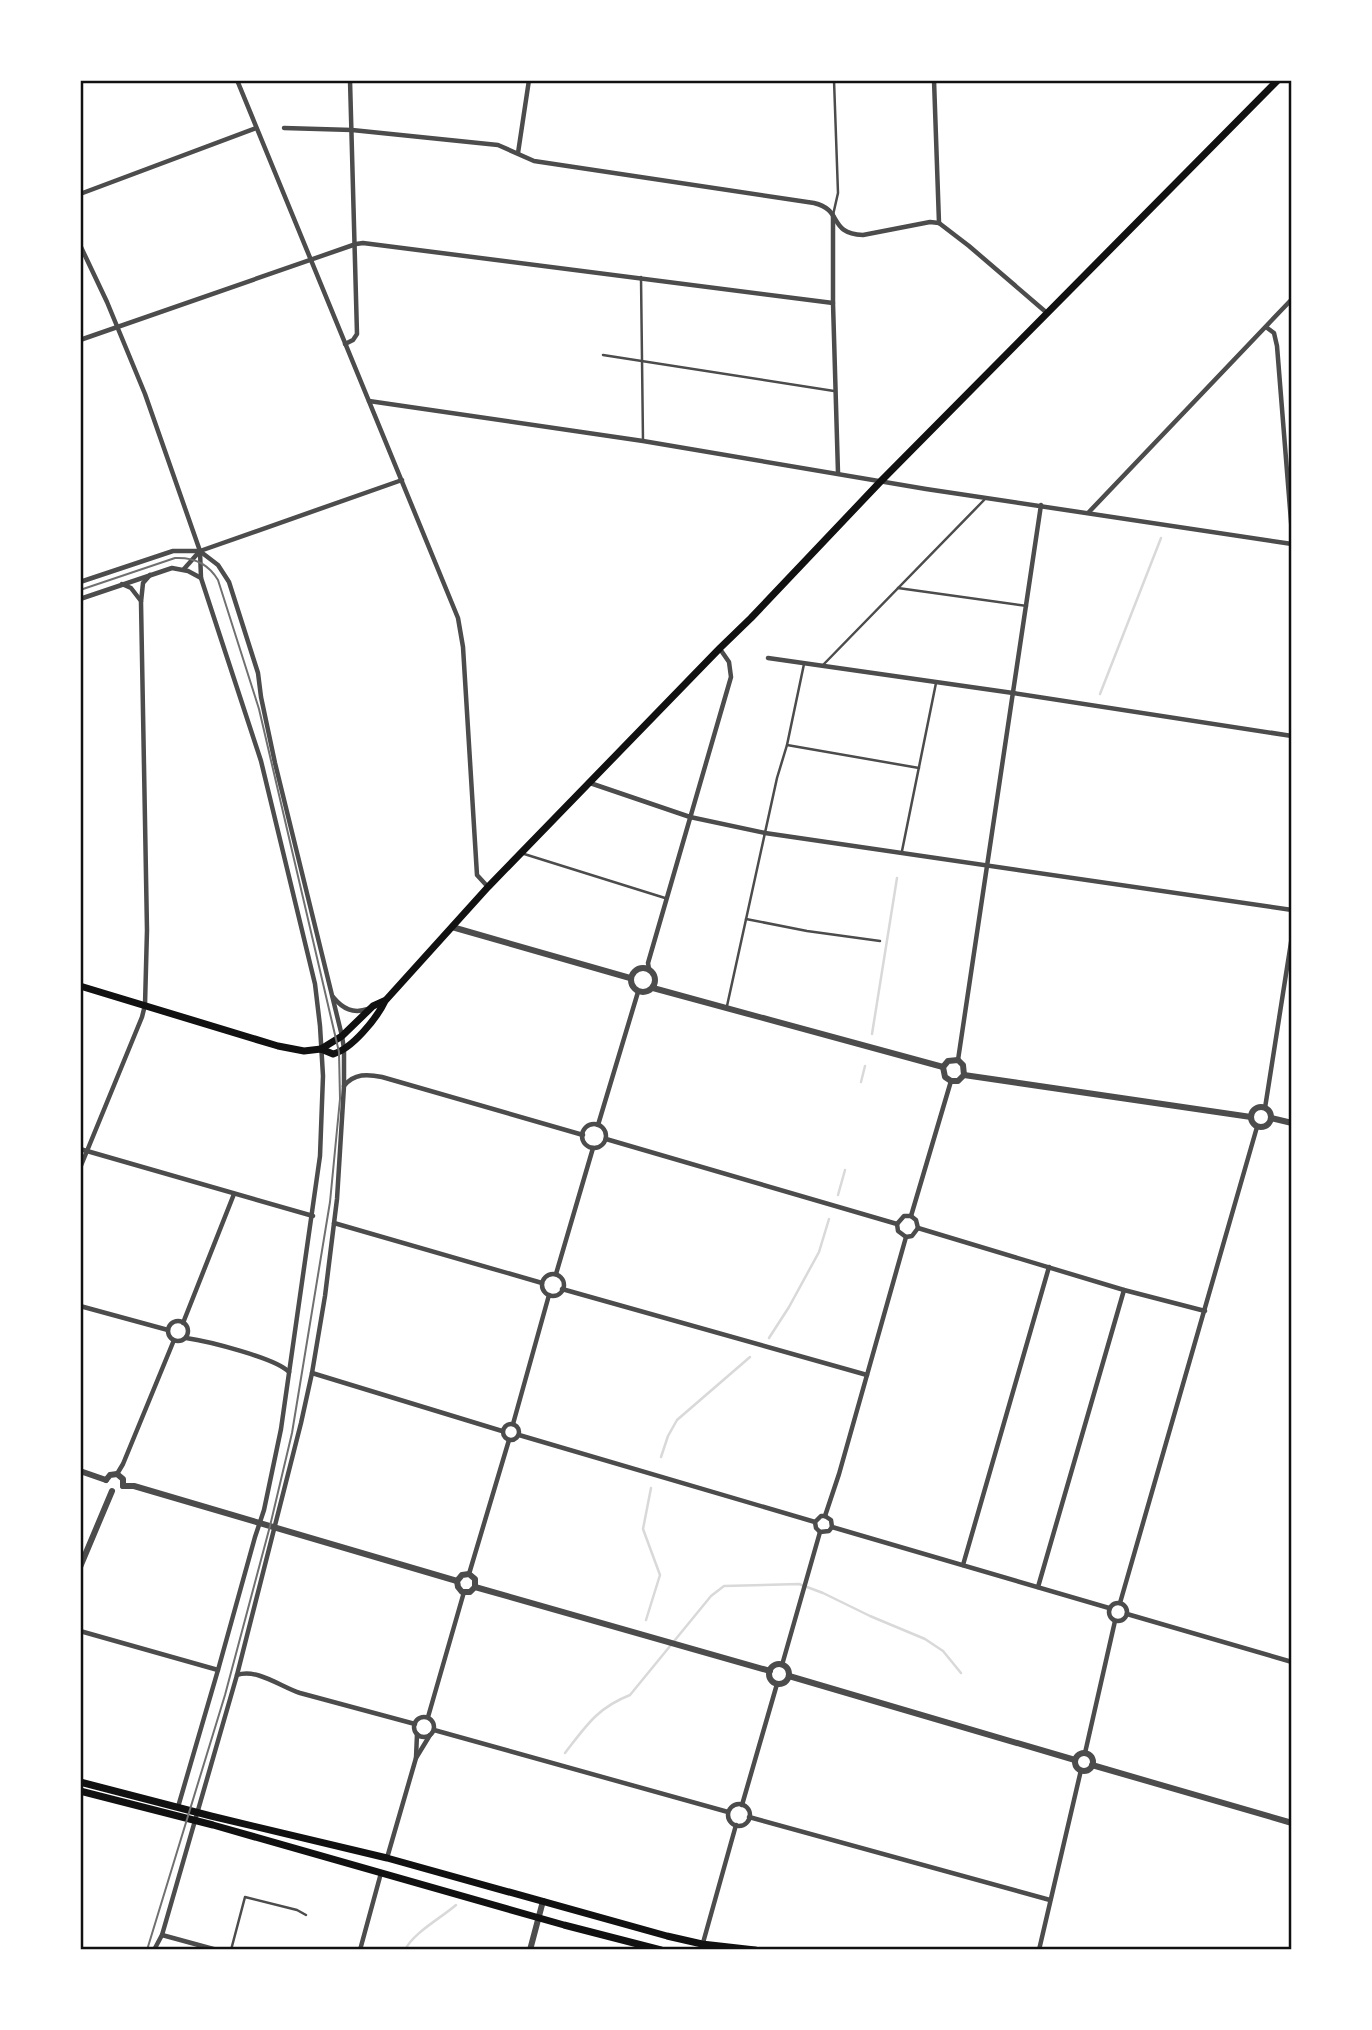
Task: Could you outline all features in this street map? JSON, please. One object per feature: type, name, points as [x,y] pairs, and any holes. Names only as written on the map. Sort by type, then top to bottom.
[{"type":"main road","points":[[321,1049],[333,1054],[344,1049],[380,1012],[385,1001],[488,887],[589,782],[881,481],[1279,81]]},
{"type":"main road","points":[[80,986],[278,1046],[304,1051],[321,1049],[342,1036],[373,1006],[385,1001]]},
{"type":"main road","points":[[80,1782],[178,1807],[197,1817],[381,1873],[661,1950]]},
{"type":"main road","points":[[80,1791],[387,1858],[702,1947],[755,1950]]},
{"type":"street","points":[[237,80],[452,601],[462,633],[477,875],[488,887]]},
{"type":"street","points":[[345,344],[356,338],[357,334],[350,80]]},
{"type":"street","points":[[517,153],[529,80]]},
{"type":"street","points":[[934,80],[939,222]]},
{"type":"street","points":[[80,194],[256,128]]},
{"type":"street","points":[[284,128],[352,130],[498,145],[534,161],[814,203],[826,207],[844,231],[852,234],[863,235],[939,222],[1047,314]]},
{"type":"street","points":[[833,215],[838,473]]},
{"type":"street","points":[[80,340],[356,244],[375,244],[833,303]]},
{"type":"street","points":[[80,245],[153,416],[200,551],[201,578],[261,761],[315,984],[323,1076],[320,1157],[282,1429],[261,1524],[178,1807]]},
{"type":"street","points":[[1089,513],[1292,299]]},
{"type":"street","points":[[1266,327],[1273,333],[1277,346],[1292,534]]},
{"type":"street","points":[[369,401],[643,441],[986,498],[1292,544]]},
{"type":"street","points":[[80,582],[173,551],[200,551],[402,480]]},
{"type":"street","points":[[958,1060],[1041,505]]},
{"type":"street","points":[[183,569],[200,551]]},
{"type":"street","points":[[154,1950],[162,1935],[237,1675],[312,1373],[334,1223],[344,1086],[342,1036],[275,764],[258,673],[229,582],[218,565],[200,551]]},
{"type":"street","points":[[80,598],[172,568],[183,569],[201,578]]},
{"type":"street","points":[[80,1168],[145,1005],[147,930],[141,602],[143,585],[150,575]]},
{"type":"street","points":[[121,584],[131,588],[141,602]]},
{"type":"street","points":[[649,969],[639,968],[630,978],[631,984],[638,992],[647,992],[653,988],[655,978],[648,963],[731,677],[729,662],[720,648]]},
{"type":"street","points":[[768,658],[1292,736]]},
{"type":"street","points":[[589,782],[690,817],[765,833],[1292,910]]},
{"type":"street","points":[[452,927],[630,978]]},
{"type":"street","points":[[1265,1108],[1292,936]]},
{"type":"street","points":[[653,988],[943,1067]]},
{"type":"street","points":[[598,1125],[638,992]]},
{"type":"street","points":[[331,993],[338,1003],[351,1011],[365,1010],[373,1006]]},
{"type":"street","points":[[958,1060],[965,1068],[964,1075],[958,1081],[951,1081],[943,1074],[943,1067],[948,1062],[958,1060]]},
{"type":"street","points":[[964,1075],[1251,1117]]},
{"type":"street","points":[[344,1086],[359,1076],[390,1079],[583,1135]]},
{"type":"street","points":[[911,1216],[951,1081]]},
{"type":"street","points":[[1265,1108],[1270,1112],[1271,1118],[1266,1126],[1257,1127],[1252,1123],[1251,1117],[1256,1109],[1265,1108]]},
{"type":"street","points":[[1271,1118],[1292,1123]]},
{"type":"street","points":[[589,1125],[598,1125],[605,1131],[606,1139],[602,1145],[593,1148],[585,1143],[583,1135],[589,1125]]},
{"type":"street","points":[[1120,1603],[1257,1127]]},
{"type":"street","points":[[606,1139],[897,1224]]},
{"type":"street","points":[[556,1274],[593,1148]]},
{"type":"street","points":[[80,1149],[313,1216]]},
{"type":"street","points":[[183,1323],[234,1193]]},
{"type":"street","points":[[904,1216],[911,1216],[918,1222],[918,1228],[912,1236],[906,1237],[898,1231],[897,1224],[904,1216]]},
{"type":"street","points":[[334,1223],[542,1283]]},
{"type":"street","points":[[918,1228],[1124,1290],[1205,1311]]},
{"type":"street","points":[[815,1522],[825,1516],[830,1507],[906,1237]]},
{"type":"street","points":[[963,1565],[1049,1268]]},
{"type":"street","points":[[556,1274],[563,1280],[562,1289],[558,1294],[549,1295],[543,1290],[542,1283],[546,1276],[556,1274]]},
{"type":"street","points":[[562,1289],[867,1375]]},
{"type":"street","points":[[1038,1587],[1124,1290]]},
{"type":"street","points":[[513,1424],[549,1295]]},
{"type":"street","points":[[80,1306],[168,1330]]},
{"type":"street","points":[[183,1323],[173,1323],[168,1330],[169,1336],[174,1340],[186,1338],[258,1358],[279,1365],[289,1373]]},
{"type":"street","points":[[183,1323],[188,1331],[186,1338]]},
{"type":"street","points":[[117,1474],[174,1340]]},
{"type":"street","points":[[312,1373],[502,1430]]},
{"type":"street","points":[[502,1430],[513,1424]]},
{"type":"street","points":[[513,1424],[519,1430],[519,1435]]},
{"type":"street","points":[[502,1430],[504,1438],[509,1440],[519,1435]]},
{"type":"street","points":[[519,1435],[815,1522]]},
{"type":"street","points":[[469,1574],[509,1440]]},
{"type":"street","points":[[80,1471],[106,1480]]},
{"type":"street","points":[[117,1474],[123,1479],[123,1486],[118,1491],[112,1491],[107,1487],[106,1480],[110,1475],[117,1474]]},
{"type":"street","points":[[123,1486],[134,1486],[457,1581]]},
{"type":"street","points":[[80,1567],[112,1491]]},
{"type":"street","points":[[825,1516],[831,1520],[832,1527]]},
{"type":"street","points":[[815,1522],[820,1532],[826,1533],[832,1527]]},
{"type":"street","points":[[832,1527],[1109,1608]]},
{"type":"street","points":[[782,1665],[820,1532]]},
{"type":"street","points":[[469,1574],[475,1579],[475,1587],[470,1592],[464,1592],[458,1587],[457,1581],[462,1575],[469,1574]]},
{"type":"street","points":[[475,1587],[769,1671]]},
{"type":"street","points":[[428,1717],[464,1592]]},
{"type":"street","points":[[1113,1603],[1120,1603],[1126,1607],[1127,1614],[1122,1620],[1115,1621],[1109,1616],[1109,1608],[1113,1603]]},
{"type":"street","points":[[1127,1614],[1292,1662]]},
{"type":"street","points":[[1085,1753],[1115,1621]]},
{"type":"street","points":[[81,1630],[218,1670]]},
{"type":"street","points":[[769,1671],[775,1665],[782,1665],[789,1676]]},
{"type":"street","points":[[769,1671],[771,1680],[778,1684],[783,1683],[789,1676]]},
{"type":"street","points":[[237,1675],[247,1673],[274,1681],[285,1688],[415,1724]]},
{"type":"street","points":[[789,1676],[1075,1760]]},
{"type":"street","points":[[742,1805],[778,1684]]},
{"type":"street","points":[[415,1724],[420,1718],[428,1717],[433,1721],[434,1730],[416,1758]]},
{"type":"street","points":[[387,1858],[416,1758],[415,1724]]},
{"type":"street","points":[[434,1730],[728,1812]]},
{"type":"street","points":[[417,1734],[423,1737],[430,1735]]},
{"type":"street","points":[[1085,1753],[1091,1757],[1092,1765],[1087,1770],[1081,1770],[1075,1765],[1075,1760],[1078,1755],[1085,1753]]},
{"type":"street","points":[[1092,1765],[1292,1823]]},
{"type":"street","points":[[1038,1950],[1081,1770]]},
{"type":"street","points":[[735,1805],[742,1805],[749,1811],[749,1817],[744,1824],[736,1825],[730,1820],[728,1812],[735,1805]]},
{"type":"street","points":[[749,1817],[1050,1900]]},
{"type":"street","points":[[702,1947],[736,1825]]},
{"type":"street","points":[[360,1950],[381,1873]]},
{"type":"street","points":[[530,1950],[543,1901]]},
{"type":"street","points":[[162,1935],[217,1950]]},
{"type":"lane","points":[[833,215],[838,193],[834,80]]},
{"type":"lane","points":[[641,277],[643,441]]},
{"type":"lane","points":[[603,355],[837,391]]},
{"type":"lane","points":[[822,666],[986,498]]},
{"type":"lane","points":[[898,588],[1027,606]]},
{"type":"lane","points":[[726,1009],[777,778],[788,745],[804,663]]},
{"type":"lane","points":[[902,853],[936,683]]},
{"type":"lane","points":[[788,745],[919,768]]},
{"type":"lane","points":[[522,853],[666,898]]},
{"type":"lane","points":[[745,919],[880,941]]},
{"type":"lane","points":[[230,1950],[245,1897],[297,1910],[306,1915]]},
{"type":"waterway","points":[[1100,694],[1161,538]]},
{"type":"waterway","points":[[872,1034],[897,878]]},
{"type":"waterway","points":[[861,1082],[865,1066]]},
{"type":"waterway","points":[[838,1195],[845,1170]]},
{"type":"waterway","points":[[769,1338],[819,1252],[829,1219]]},
{"type":"waterway","points":[[661,1457],[677,1420],[750,1357]]},
{"type":"waterway","points":[[646,1620],[660,1575],[643,1529],[651,1488]]},
{"type":"waterway","points":[[565,1753],[600,1712],[630,1695],[711,1596],[724,1586],[799,1584],[925,1639],[943,1651],[961,1673]]},
{"type":"waterway","points":[[405,1950],[421,1932],[456,1905]]},
{"type":"tram line","points":[[80,590],[175,558],[200,562],[210,569],[218,580],[259,709],[339,1052],[340,1099],[330,1202],[292,1433],[225,1695],[147,1950]]}]
